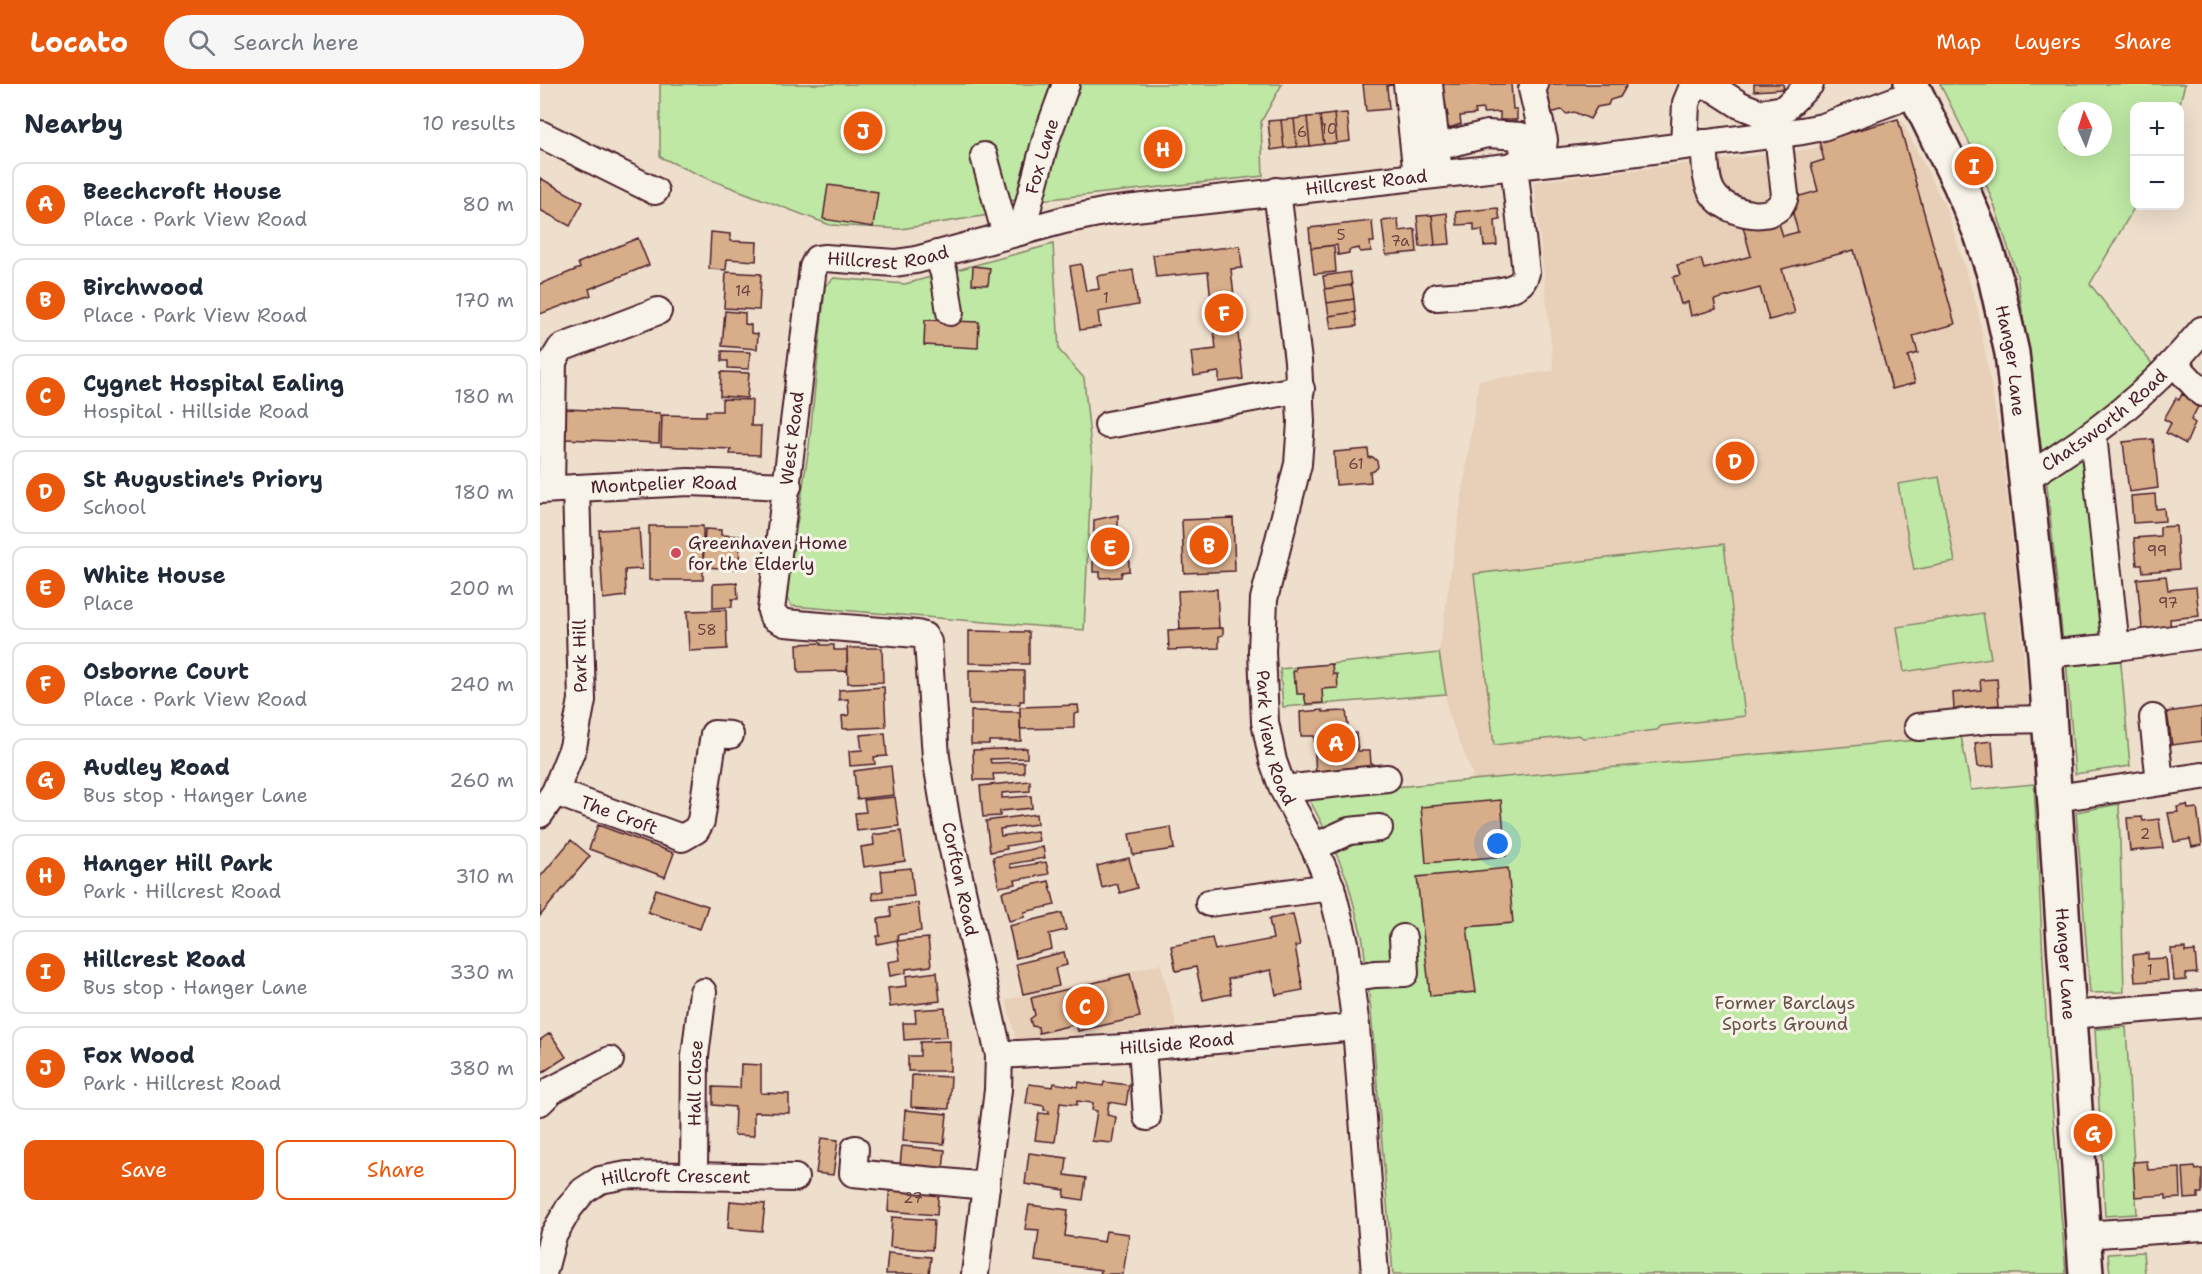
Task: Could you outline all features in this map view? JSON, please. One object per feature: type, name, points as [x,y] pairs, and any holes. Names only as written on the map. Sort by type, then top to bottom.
[{"type":"highway","name":"Hanger Lane","points":[[1913,88],[1960,183],[1981,234],[1995,277],[2012,353],[2045,654],[2086,1274]]},
{"type":"street","name":"Fox Lane","points":[[1017,232],[1026,214],[1047,139],[1066,84]]},
{"type":"street","points":[[1407,84],[1428,175]]},
{"type":"street","points":[[1428,175],[1436,147],[1429,84]]},
{"type":"street","points":[[1527,164],[1544,140],[1532,90],[1535,84]]},
{"type":"street","points":[[1778,135],[1784,202],[1764,214],[1741,212],[1730,208],[1714,196],[1694,145],[1686,103],[1691,91],[1703,85],[1760,113],[1784,109],[1810,84]]},
{"type":"street","name":"Hillcrest Road","points":[[817,259],[895,263],[1108,211],[1246,187],[1278,191],[1778,135],[1823,127],[1913,88]]},
{"type":"street","points":[[540,134],[655,191]]},
{"type":"street","points":[[1436,147],[1487,135],[1521,136],[1527,164],[1526,273],[1523,281],[1517,286],[1499,291],[1437,297]]},
{"type":"street","points":[[984,156],[1017,232]]},
{"type":"street","name":"Park View Road","points":[[1278,191],[1300,389],[1298,464],[1264,599],[1262,622],[1265,722],[1273,761],[1283,789],[1332,887],[1345,943],[1356,1027],[1375,1274]]},
{"type":"street","points":[[937,254],[950,297],[950,312]]},
{"type":"street","name":"West Road","points":[[773,617],[771,605],[788,486],[813,267],[817,259]]},
{"type":"street","points":[[550,351],[658,311]]},
{"type":"street","name":"Chatsworth Road","points":[[2027,477],[2093,435],[2136,400],[2174,363],[2202,330]]},
{"type":"street","name":"Park Hill","points":[[540,814],[555,792],[573,747],[582,700],[556,489],[554,361],[550,351]]},
{"type":"street","points":[[2174,363],[2202,393]]},
{"type":"street","points":[[1108,425],[1300,389]]},
{"type":"street","points":[[2093,435],[2116,647]]},
{"type":"street","name":"Montpelier Road","points":[[556,489],[689,482],[788,486]]},
{"type":"street","name":"Corfton Road","points":[[773,617],[785,623],[917,634],[924,636],[928,642],[936,757],[947,823],[999,1054],[998,1090],[975,1274]]},
{"type":"street","points":[[2045,654],[2202,635]]},
{"type":"street","points":[[1918,727],[1988,720],[2050,718]]},
{"type":"street","points":[[2153,718],[2160,782]]},
{"type":"street","name":"The Croft","points":[[555,792],[682,838],[696,830],[701,821],[714,734],[730,735]]},
{"type":"street","points":[[2056,798],[2202,776]]},
{"type":"street","points":[[1283,789],[1387,778]]},
{"type":"street","points":[[1314,847],[1349,831],[1379,828]]},
{"type":"street","points":[[1209,903],[1332,887]]},
{"type":"street","points":[[1349,978],[1405,973],[1403,938]]},
{"type":"street","name":"Hall Close","points":[[694,1176],[695,1056],[703,992]]},
{"type":"street","points":[[2070,1015],[2202,1004]]},
{"type":"street","name":"Hillside Road","points":[[999,1054],[1142,1047],[1356,1027]]},
{"type":"street","points":[[1142,1047],[1147,1117]]},
{"type":"street","points":[[540,1102],[552,1090],[610,1060]]},
{"type":"street","points":[[855,1149],[853,1173],[986,1186]]},
{"type":"street","name":"Hillcroft Crescent","points":[[543,1274],[554,1236],[569,1208],[583,1191],[600,1180],[627,1174],[795,1178]]},
{"type":"street","points":[[2083,1234],[2202,1227]]},
{"type":"shaded area","points":[[1902,121],[1947,210],[1978,310],[2001,445],[2020,613],[2030,730],[1472,780],[1472,773],[1448,712],[1439,653],[1479,380],[1554,371],[1534,182],[1812,149]]},
{"type":"shaded area","points":[[1161,964],[1177,1028],[1016,1039],[1006,1000]]},
{"type":"green space","points":[[660,84],[1282,84],[1261,122],[1263,176],[1049,199],[1002,201],[1001,213],[901,229],[830,225],[706,178],[660,157]]},
{"type":"green space","points":[[1940,84],[2185,84],[2180,102],[2130,102],[2130,210],[2133,210],[2090,284],[2156,369],[2098,418],[2042,453],[2017,275],[1995,207],[1971,146]]},
{"type":"green space","points":[[1053,244],[1059,350],[1084,378],[1092,459],[1084,630],[792,606],[787,599],[788,582],[809,447],[825,286],[834,278],[905,284]]},
{"type":"green space","points":[[2090,448],[2110,639],[2063,643],[2046,475]]},
{"type":"green space","points":[[1939,477],[1955,562],[1914,570],[1898,484]]},
{"type":"green space","points":[[1724,544],[1745,716],[1661,726],[1657,730],[1583,738],[1579,735],[1494,745],[1474,574]]},
{"type":"green space","points":[[1983,613],[1991,658],[1904,672],[1897,627]]},
{"type":"green space","points":[[1439,653],[1446,694],[1283,707],[1280,669]]},
{"type":"green space","points":[[2120,653],[2130,766],[2075,774],[2066,659]]},
{"type":"green space","name":"Former Barclays Sports Ground","points":[[1961,736],[1971,790],[2034,784],[2048,1055],[2066,1274],[1393,1274],[1363,940],[1347,879],[1329,837],[1307,795]]},
{"type":"green space","points":[[2119,804],[2124,992],[2090,993],[2076,812]]},
{"type":"green space","points":[[2126,1027],[2137,1214],[2105,1216],[2095,1029]]},
{"type":"green space","points":[[2143,1252],[2145,1274],[2110,1274],[2108,1254]]},
{"type":"building","points":[[1363,84],[1396,84],[1387,86],[1389,109],[1366,111]]},
{"type":"building","points":[[1437,84],[1511,84],[1513,109],[1517,109],[1517,120],[1500,120],[1500,112],[1483,113],[1483,109],[1475,110],[1476,114],[1460,116],[1461,124],[1446,129],[1442,117],[1448,116],[1442,89]]},
{"type":"building","points":[[1541,84],[1627,85],[1620,97],[1610,100],[1608,105],[1597,107],[1590,119],[1574,112],[1567,114],[1561,110],[1550,113]]},
{"type":"building","points":[[1754,84],[1783,84],[1784,89],[1754,91]]},
{"type":"building","points":[[1347,113],[1350,141],[1337,143],[1334,114]]},
{"type":"building","points":[[1334,114],[1337,143],[1324,144],[1320,116]]},
{"type":"building","points":[[1320,116],[1324,144],[1310,146],[1307,117]]},
{"type":"building","points":[[1307,117],[1310,146],[1297,147],[1294,119]]},
{"type":"building","points":[[1294,119],[1297,147],[1284,148],[1281,120]]},
{"type":"building","points":[[1898,119],[1955,324],[1913,336],[1918,353],[1908,356],[1915,383],[1892,389],[1854,250],[1782,269],[1795,313],[1769,320],[1760,288],[1714,300],[1716,309],[1691,316],[1688,302],[1681,304],[1673,277],[1680,275],[1677,265],[1701,259],[1704,269],[1751,256],[1742,223],[1776,214],[1783,236],[1798,232],[1789,199],[1818,191],[1811,164],[1824,160],[1819,141]]},
{"type":"building","points":[[1281,120],[1284,148],[1271,150],[1268,121]]},
{"type":"building","points":[[540,178],[583,202],[570,226],[540,210]]},
{"type":"building","points":[[828,185],[878,192],[873,227],[823,219]]},
{"type":"building","points":[[1498,208],[1500,220],[1495,221],[1497,245],[1484,246],[1482,230],[1474,231],[1474,224],[1457,225],[1456,212]]},
{"type":"building","points":[[1447,213],[1450,244],[1435,245],[1432,215]]},
{"type":"building","points":[[1432,215],[1435,245],[1420,247],[1417,216]]},
{"type":"building","points":[[1398,219],[1399,231],[1415,229],[1417,252],[1386,255],[1382,221]]},
{"type":"building","points":[[1372,221],[1374,242],[1370,242],[1371,251],[1360,252],[1359,248],[1338,255],[1337,245],[1311,248],[1309,228]]},
{"type":"building","points":[[711,232],[730,234],[730,241],[757,242],[756,261],[727,259],[726,270],[709,269]]},
{"type":"building","points":[[638,238],[649,265],[589,289],[591,295],[540,314],[540,284],[580,268],[578,263]]},
{"type":"building","points":[[1334,245],[1336,272],[1314,274],[1311,248]]},
{"type":"building","points":[[1240,246],[1242,268],[1231,269],[1243,379],[1219,382],[1219,372],[1194,376],[1191,352],[1216,349],[1208,272],[1156,277],[1153,255]]},
{"type":"building","points":[[1081,264],[1086,291],[1099,289],[1097,276],[1133,270],[1138,305],[1098,312],[1100,327],[1080,330],[1070,266]]},
{"type":"building","points":[[973,266],[990,268],[988,285],[972,284]]},
{"type":"building","points":[[726,272],[761,274],[759,310],[724,308]]},
{"type":"building","points":[[1350,272],[1352,285],[1325,289],[1323,276]]},
{"type":"building","points":[[1352,285],[1354,299],[1327,303],[1325,289]]},
{"type":"building","points":[[1354,299],[1355,312],[1329,316],[1327,303]]},
{"type":"building","points":[[725,311],[745,313],[745,324],[751,325],[751,333],[758,334],[757,349],[722,346]]},
{"type":"building","points":[[1355,312],[1357,326],[1331,329],[1329,316]]},
{"type":"building","points":[[925,320],[979,322],[978,348],[924,345]]},
{"type":"building","points":[[722,351],[750,352],[749,369],[728,368],[728,361],[722,361]]},
{"type":"building","points":[[721,372],[749,373],[747,398],[720,396]]},
{"type":"building","points":[[2182,394],[2200,403],[2191,420],[2195,423],[2186,444],[2166,433],[2171,423],[2164,419],[2176,398],[2179,400]]},
{"type":"building","points":[[722,399],[752,400],[751,426],[761,426],[760,455],[730,454],[731,449],[661,446],[662,415],[706,416],[706,411],[722,411]]},
{"type":"building","points":[[566,409],[660,413],[659,443],[564,439]]},
{"type":"building","points":[[2153,439],[2158,488],[2129,492],[2123,442]]},
{"type":"building","points":[[1368,449],[1369,458],[1373,457],[1377,461],[1378,467],[1370,472],[1371,482],[1336,485],[1334,452]]},
{"type":"building","points":[[2155,494],[2156,509],[2164,508],[2165,521],[2133,523],[2131,496]]},
{"type":"building","points":[[1118,515],[1118,529],[1122,530],[1122,544],[1126,544],[1126,551],[1129,551],[1129,571],[1122,572],[1121,577],[1100,578],[1100,572],[1093,572],[1094,520]]},
{"type":"building","points":[[1233,518],[1235,571],[1184,573],[1182,520]]},
{"type":"building","name":"Greenhaven Home for the Elderly","points":[[649,526],[703,526],[703,580],[649,580]]},
{"type":"building","points":[[2176,526],[2179,569],[2143,572],[2142,565],[2137,565],[2134,538],[2160,536],[2160,527]]},
{"type":"building","points":[[639,528],[642,569],[625,570],[626,596],[603,599],[599,530]]},
{"type":"building","points":[[705,529],[721,530],[721,535],[740,536],[739,569],[703,567]]},
{"type":"building","points":[[2166,576],[2168,590],[2196,587],[2199,616],[2170,619],[2171,635],[2143,638],[2137,579]]},
{"type":"building","points":[[737,583],[738,599],[732,599],[732,607],[713,608],[713,584]]},
{"type":"building","points":[[1217,589],[1219,628],[1180,630],[1178,591]]},
{"type":"building","points":[[726,610],[727,649],[689,651],[687,611]]},
{"type":"building","points":[[1223,628],[1223,635],[1219,636],[1219,648],[1169,650],[1168,630]]},
{"type":"building","points":[[969,631],[1029,632],[1029,664],[969,663]]},
{"type":"building","points":[[821,643],[821,645],[834,645],[834,650],[847,650],[847,671],[798,672],[797,644]]},
{"type":"building","points":[[847,648],[882,648],[883,682],[848,683]]},
{"type":"building","points":[[1332,664],[1333,674],[1337,674],[1338,688],[1322,689],[1323,703],[1306,704],[1304,694],[1297,694],[1293,671],[1296,671],[1296,667]]},
{"type":"building","points":[[969,670],[1024,671],[1024,701],[1020,701],[1020,704],[969,704]]},
{"type":"building","points":[[1997,679],[1999,705],[1954,709],[1953,693],[1981,690],[1980,680]]},
{"type":"building","points":[[884,687],[886,727],[843,729],[842,716],[849,715],[848,699],[839,700],[839,690]]},
{"type":"building","points":[[1078,705],[1079,713],[1074,714],[1074,728],[1020,729],[1020,707]]},
{"type":"building","points":[[2202,707],[2202,741],[2172,745],[2167,712]]},
{"type":"building","points":[[1323,710],[1323,712],[1346,711],[1349,733],[1356,733],[1358,751],[1370,751],[1371,764],[1374,764],[1375,773],[1316,778],[1314,736],[1301,736],[1300,712]]},
{"type":"building","points":[[971,711],[1020,712],[1021,741],[989,741],[989,744],[971,744]]},
{"type":"building","points":[[885,733],[887,756],[874,757],[875,764],[850,766],[849,751],[862,750],[860,735]]},
{"type":"building","points":[[1992,741],[1994,766],[1978,767],[1975,743]]},
{"type":"building","points":[[1027,748],[1027,758],[990,759],[991,763],[1024,762],[1024,773],[993,774],[994,780],[974,780],[973,750]]},
{"type":"building","points":[[891,766],[894,795],[857,799],[854,771]]},
{"type":"building","points":[[1030,781],[1030,791],[1002,793],[1002,798],[1031,796],[1032,808],[1000,811],[1000,816],[983,817],[980,786]]},
{"type":"building","points":[[895,797],[899,826],[857,831],[855,813],[866,812],[864,800]]},
{"type":"building","points":[[1501,800],[1506,856],[1426,863],[1421,807]]},
{"type":"building","points":[[2187,805],[2188,809],[2197,808],[2202,845],[2192,847],[2190,839],[2174,842],[2168,813],[2178,812],[2177,807]]},
{"type":"building","points":[[1036,814],[1037,824],[1000,829],[1001,836],[1037,831],[1039,841],[1006,846],[1007,849],[990,852],[986,821]]},
{"type":"building","points":[[2142,817],[2143,821],[2159,819],[2163,848],[2130,851],[2127,818]]},
{"type":"building","points":[[598,825],[674,853],[665,877],[589,849]]},
{"type":"building","points":[[1171,827],[1174,849],[1133,855],[1129,834]]},
{"type":"building","points":[[901,831],[905,861],[864,867],[861,847],[874,845],[873,835]]},
{"type":"building","points":[[571,840],[590,856],[540,916],[540,877]]},
{"type":"building","points":[[1043,847],[1045,858],[1010,864],[1011,868],[1046,862],[1049,874],[1015,880],[1016,884],[999,887],[993,857]]},
{"type":"building","points":[[1129,858],[1137,888],[1120,893],[1117,884],[1102,888],[1097,866]]},
{"type":"building","points":[[911,868],[914,896],[873,900],[872,893],[883,891],[881,871]]},
{"type":"building","points":[[1508,868],[1513,923],[1467,927],[1476,992],[1430,996],[1417,877]]},
{"type":"building","points":[[1049,881],[1055,905],[1024,912],[1025,917],[1009,921],[1002,892]]},
{"type":"building","points":[[656,889],[708,906],[700,929],[648,912]]},
{"type":"building","points":[[918,903],[921,931],[897,935],[898,940],[877,944],[877,936],[880,936],[878,919],[891,917],[890,907]]},
{"type":"building","points":[[1062,913],[1066,930],[1049,934],[1052,949],[1016,958],[1009,926]]},
{"type":"building","points":[[1293,914],[1300,945],[1295,946],[1303,990],[1276,995],[1271,970],[1228,979],[1231,994],[1203,1000],[1196,967],[1176,971],[1171,946],[1212,938],[1215,950],[1273,939],[1269,919]]},
{"type":"building","points":[[928,938],[931,966],[906,969],[906,973],[890,976],[888,962],[900,960],[897,941]]},
{"type":"building","points":[[2185,948],[2185,952],[2195,951],[2197,973],[2186,974],[2186,980],[2174,981],[2171,949]]},
{"type":"building","points":[[1064,952],[1067,965],[1055,968],[1059,986],[1023,994],[1016,964]]},
{"type":"building","points":[[2148,953],[2148,959],[2166,958],[2168,980],[2135,982],[2133,955]]},
{"type":"building","points":[[937,972],[940,1001],[890,1007],[888,988],[907,986],[906,976]]},
{"type":"building","points":[[1130,974],[1140,1017],[1078,1031],[1076,1024],[1039,1033],[1038,1027],[1032,1026],[1030,1019],[1035,1015],[1031,998]]},
{"type":"building","points":[[945,1008],[947,1037],[904,1040],[903,1023],[916,1023],[915,1010]]},
{"type":"building","points":[[550,1033],[566,1057],[540,1074],[540,1040]]},
{"type":"building","points":[[950,1041],[950,1071],[908,1071],[908,1056],[920,1056],[920,1042]]},
{"type":"building","points":[[741,1064],[761,1065],[761,1093],[789,1094],[789,1113],[754,1112],[754,1136],[734,1135],[735,1107],[713,1105],[713,1087],[740,1088]]},
{"type":"building","points":[[912,1075],[951,1077],[949,1109],[911,1107]]},
{"type":"building","points":[[1079,1082],[1103,1086],[1104,1082],[1129,1085],[1126,1105],[1109,1102],[1107,1115],[1116,1117],[1112,1143],[1092,1141],[1097,1111],[1092,1110],[1093,1103],[1077,1101],[1077,1105],[1060,1103],[1055,1142],[1035,1140],[1039,1113],[1049,1114],[1049,1111],[1044,1110],[1044,1106],[1026,1103],[1029,1084],[1053,1087],[1054,1083],[1078,1087]]},
{"type":"building","points":[[905,1110],[947,1114],[944,1144],[903,1141]]},
{"type":"building","points":[[821,1138],[838,1140],[833,1175],[816,1173]]},
{"type":"building","points":[[902,1146],[945,1150],[942,1180],[899,1175]]},
{"type":"building","points":[[1029,1153],[1067,1158],[1065,1175],[1086,1178],[1083,1200],[1064,1197],[1065,1190],[1025,1184]]},
{"type":"building","points":[[2147,1161],[2148,1170],[2180,1168],[2181,1198],[2166,1199],[2166,1195],[2135,1197],[2133,1162]]},
{"type":"building","points":[[2195,1167],[2196,1170],[2202,1169],[2202,1193],[2198,1193],[2198,1198],[2185,1199],[2183,1168]]},
{"type":"building","points":[[890,1182],[939,1186],[937,1215],[888,1211]]},
{"type":"building","points":[[730,1201],[765,1204],[762,1231],[728,1228]]},
{"type":"building","points":[[1029,1205],[1068,1210],[1065,1236],[1104,1242],[1106,1231],[1129,1234],[1123,1274],[1100,1274],[1101,1270],[1035,1261],[1039,1230],[1025,1229]]},
{"type":"building","points":[[892,1217],[934,1220],[932,1250],[890,1247]]},
{"type":"building","points":[[888,1253],[931,1257],[929,1274],[886,1274]]},
{"type":"place","name":"Fox Wood","points":[[863,131]]},
{"type":"place","name":"Hanger Hill Park","points":[[1163,149]]},
{"type":"place","name":"Hillcrest Road","points":[[1974,166]]},
{"type":"place","name":"Osborne Court","points":[[1224,313]]},
{"type":"place","name":"St Augustine's Priory","points":[[1735,461]]},
{"type":"place","name":"Birchwood","points":[[1209,545]]},
{"type":"place","name":"White House","points":[[1110,547]]},
{"type":"place","name":"Greenhaven Home for the Elderly","points":[[676,553]]},
{"type":"place","name":"Beechcroft House","points":[[1336,743]]},
{"type":"place","name":"Cygnet Hospital Ealing","points":[[1085,1006]]},
{"type":"place","name":"Audley Road","points":[[2093,1133]]}]
